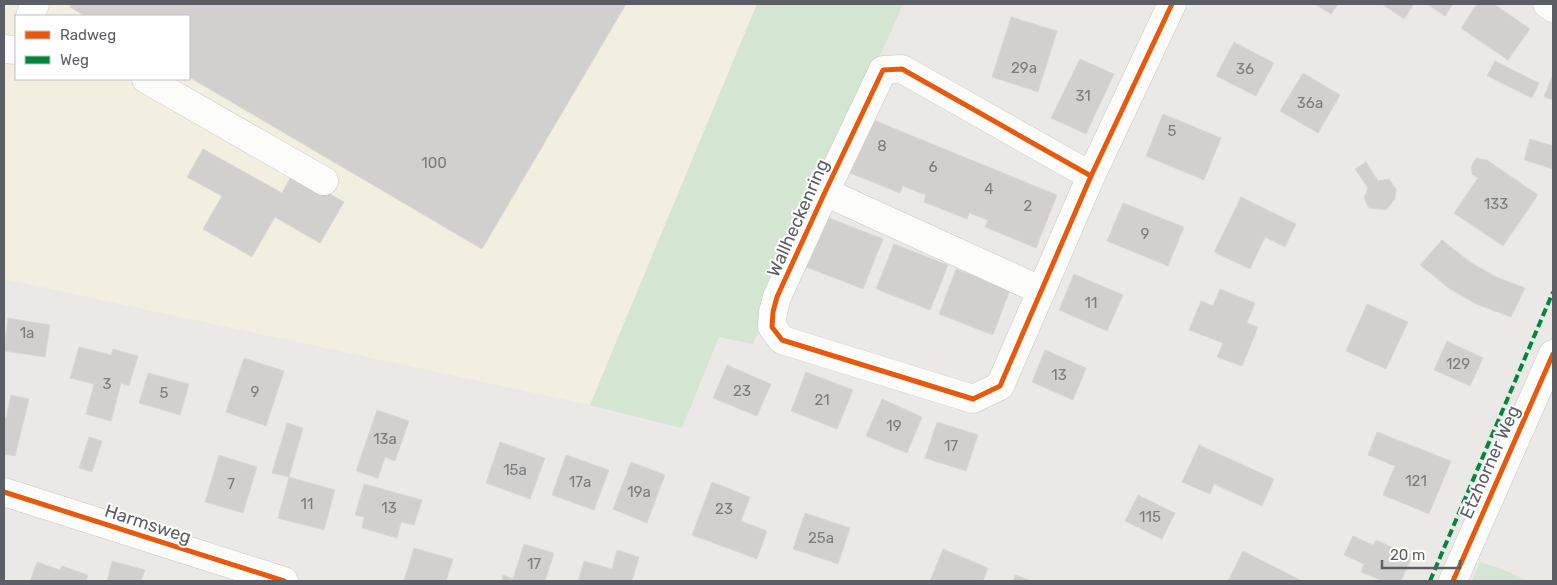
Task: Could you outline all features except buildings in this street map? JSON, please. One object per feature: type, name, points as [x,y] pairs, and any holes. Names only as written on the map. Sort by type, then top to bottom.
[{"type":"street","name":"Wallheckenring","points":[[1090,176],[902,69],[883,70],[824,192],[777,297],[772,327],[782,340],[972,400],[1000,386],[1090,176],[1172,4]]},
{"type":"street","points":[[1547,4],[1553,8]]},
{"type":"street","points":[[148,80],[324,181]]},
{"type":"street","name":"Wallheckenring","points":[[824,192],[1040,290]]},
{"type":"street","name":"Etzhorner Weg","points":[[1453,581],[1553,354]]},
{"type":"street","name":"Harmsweg","points":[[4,492],[284,581]]},
{"type":"shaded area","points":[[4,4],[757,4],[590,405],[4,279]]},
{"type":"green space","points":[[757,4],[903,4],[753,344],[719,337],[682,428],[590,405]]},
{"type":"green space","points":[[1480,562],[1502,569],[1528,581],[1472,581]]},
{"type":"marked path","points":[[1430,581],[1553,292]]},
{"type":"cycle path","points":[[1091,176],[902,69],[883,70],[777,297],[772,327],[782,340],[973,399],[1000,386],[1091,176],[1172,4]]},
{"type":"cycle path","points":[[1453,581],[1553,354]]},
{"type":"cycle path","points":[[4,492],[284,581]]}]
